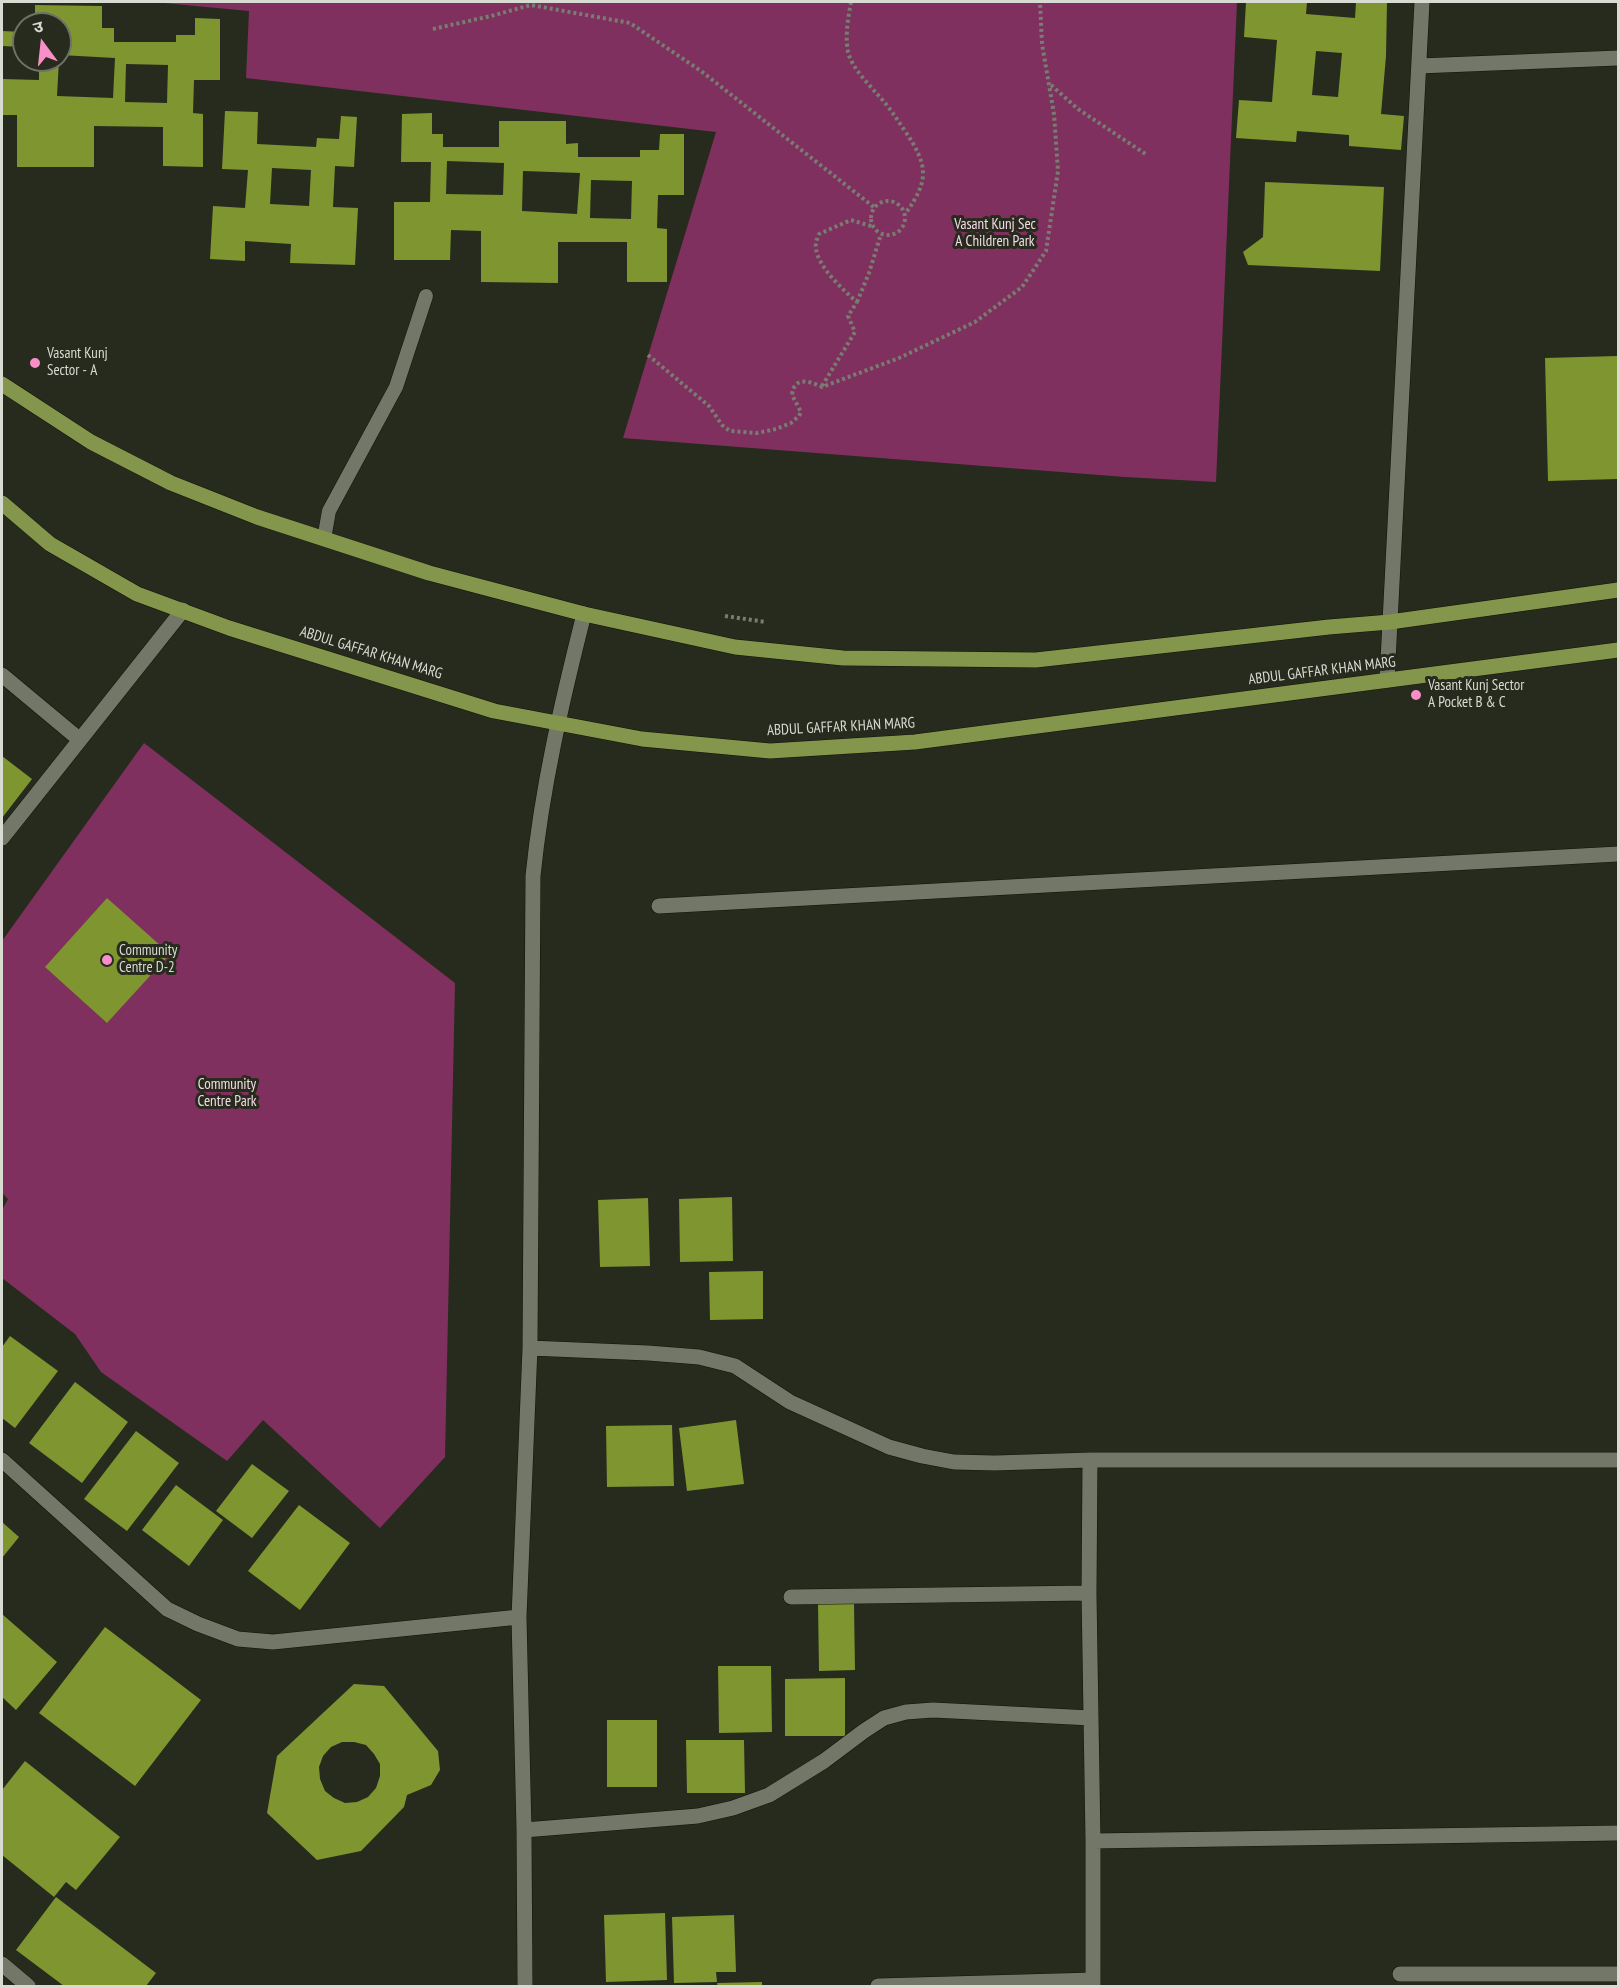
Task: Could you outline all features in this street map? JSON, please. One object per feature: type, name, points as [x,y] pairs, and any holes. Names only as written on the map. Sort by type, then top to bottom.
[{"type":"main road","points":[[2,384],[91,442],[171,483],[257,517],[429,573],[584,614],[735,647],[843,658],[1036,660],[1390,622],[1618,590]]},
{"type":"main road","name":"ABDUL GAFFAR KHAN MARG","points":[[2,503],[50,544],[137,594],[229,628],[494,711],[642,739],[770,751],[915,742],[1618,650]]},
{"type":"street","points":[[1387,680],[1422,2]]},
{"type":"street","points":[[1419,66],[1618,58]]},
{"type":"street","points":[[2,838],[183,610]]},
{"type":"street","points":[[525,1986],[519,1617],[530,1348],[533,876],[538,822],[557,723],[584,614]]},
{"type":"street","points":[[2,675],[80,740]]},
{"type":"street","points":[[658,906],[1618,854]]},
{"type":"street","points":[[530,1348],[699,1357],[735,1366],[778,1396],[811,1413],[889,1447],[954,1462],[1618,1460]]},
{"type":"street","points":[[2,1460],[167,1609],[238,1639],[273,1642],[519,1617]]},
{"type":"street","points":[[878,1986],[1093,1983],[1090,1460]]},
{"type":"street","points":[[790,1597],[1089,1593]]},
{"type":"street","points":[[524,1830],[698,1816],[733,1808],[769,1795],[824,1761],[884,1718],[906,1712],[933,1710],[1091,1718]]},
{"type":"street","points":[[1093,1841],[1618,1833]]},
{"type":"street","points":[[2,1964],[28,1986]]},
{"type":"street","points":[[1400,1974],[1618,1974]]},
{"type":"lane","points":[[324,539],[329,511],[396,387],[426,296]]},
{"type":"path","points":[[433,28],[538,2]]},
{"type":"path","points":[[851,2],[847,22],[849,53],[862,77],[886,104],[919,153],[923,168],[922,185],[918,196],[905,214],[903,225],[897,233],[882,234],[874,227],[851,220],[819,234],[816,245],[819,260],[857,302]]},
{"type":"path","points":[[648,355],[709,405],[722,425],[738,433],[763,432],[791,423],[799,416],[801,412],[792,395],[795,385],[800,381],[809,381],[822,387],[899,358],[975,322],[1022,287],[1046,251],[1058,171],[1050,85],[1042,44],[1040,2]]},
{"type":"path","points":[[531,5],[630,23],[701,71],[875,208]]},
{"type":"path","points":[[1050,85],[1078,109],[1147,155]]},
{"type":"path","points":[[874,227],[871,216],[882,202],[893,202],[899,205],[905,214]]},
{"type":"path","points":[[822,387],[855,332],[849,316],[869,273],[882,234]]},
{"type":"path","points":[[714,614],[771,622]]},
{"type":"green space","name":"Vasant Kunj Sec A Children Park","points":[[153,2],[1237,2],[1216,482],[623,438],[716,132],[246,78],[249,11]]},
{"type":"green space","name":"Community Centre Park","points":[[144,743],[455,983],[445,1457],[380,1528],[263,1420],[227,1461],[101,1372],[75,1334],[2,1278],[2,1210],[8,1199],[2,1193],[2,941]]},
{"type":"building","points":[[1246,2],[1307,2],[1306,14],[1355,18],[1356,2],[1387,2],[1386,56],[1381,114],[1404,116],[1401,150],[1349,146],[1349,135],[1297,131],[1296,142],[1236,138],[1239,100],[1272,102],[1277,40],[1244,37]],"holes":[[[1316,51],[1342,53],[1338,97],[1312,95]]]},
{"type":"building","points":[[35,5],[102,6],[102,28],[114,28],[114,42],[176,42],[176,35],[195,35],[195,18],[220,19],[220,80],[194,80],[193,113],[203,114],[203,167],[163,166],[163,127],[94,126],[94,167],[17,167],[17,115],[2,115],[2,79],[39,80],[39,72],[58,72],[57,96],[113,98],[115,58],[72,56],[72,12],[35,12]],"holes":[[[126,64],[168,65],[167,103],[125,102]]]},
{"type":"building","points":[[2,31],[12,31],[12,46],[2,46]]},
{"type":"building","points":[[225,111],[258,112],[257,144],[316,147],[317,138],[339,139],[341,116],[357,117],[354,167],[335,166],[333,207],[358,208],[355,265],[290,263],[291,244],[245,241],[245,261],[210,259],[213,206],[245,208],[248,170],[222,169]],"holes":[[[272,168],[311,170],[309,206],[270,204]]]},
{"type":"building","points":[[432,113],[432,134],[443,134],[443,147],[499,147],[499,121],[566,121],[566,144],[578,143],[578,157],[640,157],[640,150],[659,150],[660,134],[684,134],[684,195],[658,195],[657,228],[667,229],[667,282],[627,282],[627,242],[558,242],[558,283],[481,282],[481,231],[451,230],[450,260],[394,260],[394,202],[430,202],[431,162],[401,162],[402,114]],"holes":[[[447,161],[504,163],[503,195],[446,194]],[[523,171],[580,173],[577,214],[522,211]],[[591,180],[632,181],[631,219],[590,218]]]},
{"type":"building","points":[[1265,182],[1384,187],[1380,271],[1248,265],[1243,252],[1263,237]]},
{"type":"building","points":[[1618,356],[1618,479],[1548,481],[1545,358]]},
{"type":"building","points":[[2,756],[32,779],[2,818]]},
{"type":"building","name":"Community Centre D-2","points":[[107,898],[170,954],[107,1023],[45,967]]},
{"type":"building","points":[[732,1197],[733,1261],[680,1262],[679,1199]]},
{"type":"building","points":[[648,1198],[650,1266],[600,1267],[598,1200]]},
{"type":"building","points":[[763,1271],[763,1319],[710,1320],[709,1272]]},
{"type":"building","points":[[10,1336],[58,1371],[15,1428],[2,1418],[2,1347]]},
{"type":"building","points":[[75,1382],[128,1422],[82,1483],[29,1443]]},
{"type":"building","points":[[736,1420],[744,1484],[687,1491],[679,1428]]},
{"type":"building","points":[[672,1425],[674,1486],[607,1487],[606,1426]]},
{"type":"building","points":[[136,1431],[179,1463],[127,1531],[84,1499]]},
{"type":"building","points":[[252,1464],[289,1491],[252,1538],[216,1511]]},
{"type":"building","points":[[176,1485],[223,1520],[189,1566],[142,1530]]},
{"type":"building","points":[[299,1505],[350,1543],[300,1610],[248,1571]]},
{"type":"building","points":[[2,1522],[19,1537],[2,1558]]},
{"type":"building","points":[[818,1604],[854,1604],[855,1670],[819,1671]]},
{"type":"building","points":[[2,1614],[57,1662],[16,1710],[2,1697]]},
{"type":"building","points":[[105,1627],[201,1700],[135,1786],[39,1713]]},
{"type":"building","points":[[718,1666],[771,1666],[772,1732],[719,1733]]},
{"type":"building","points":[[845,1678],[845,1736],[785,1736],[785,1679]]},
{"type":"building","points":[[354,1684],[384,1686],[438,1751],[440,1770],[431,1785],[407,1795],[404,1807],[361,1851],[317,1860],[267,1813],[277,1756]],"holes":[[[342,1742],[366,1745],[374,1754],[380,1764],[380,1776],[376,1788],[368,1797],[357,1802],[345,1803],[325,1791],[320,1779],[319,1767],[323,1756],[331,1747]]]},
{"type":"building","points":[[607,1720],[657,1720],[657,1787],[607,1787]]},
{"type":"building","points":[[686,1740],[744,1740],[745,1793],[687,1793]]},
{"type":"building","points":[[25,1761],[120,1837],[76,1890],[66,1882],[54,1897],[2,1855],[2,1790]]},
{"type":"building","points":[[56,1897],[156,1973],[146,1986],[64,1986],[16,1950]]},
{"type":"building","points":[[665,1913],[667,1980],[606,1982],[604,1915]]},
{"type":"building","points":[[734,1915],[736,1972],[716,1972],[717,1982],[674,1983],[672,1917]]},
{"type":"building","points":[[762,1982],[762,1986],[718,1986],[717,1983]]},
{"type":"place","name":"Vasant Kunj Sector - A","points":[[35,363]]},
{"type":"place","name":"Vasant Kunj Sector A Pocket B & C","points":[[1416,695]]},
{"type":"place","name":"Community Centre D-2","points":[[107,960]]}]
